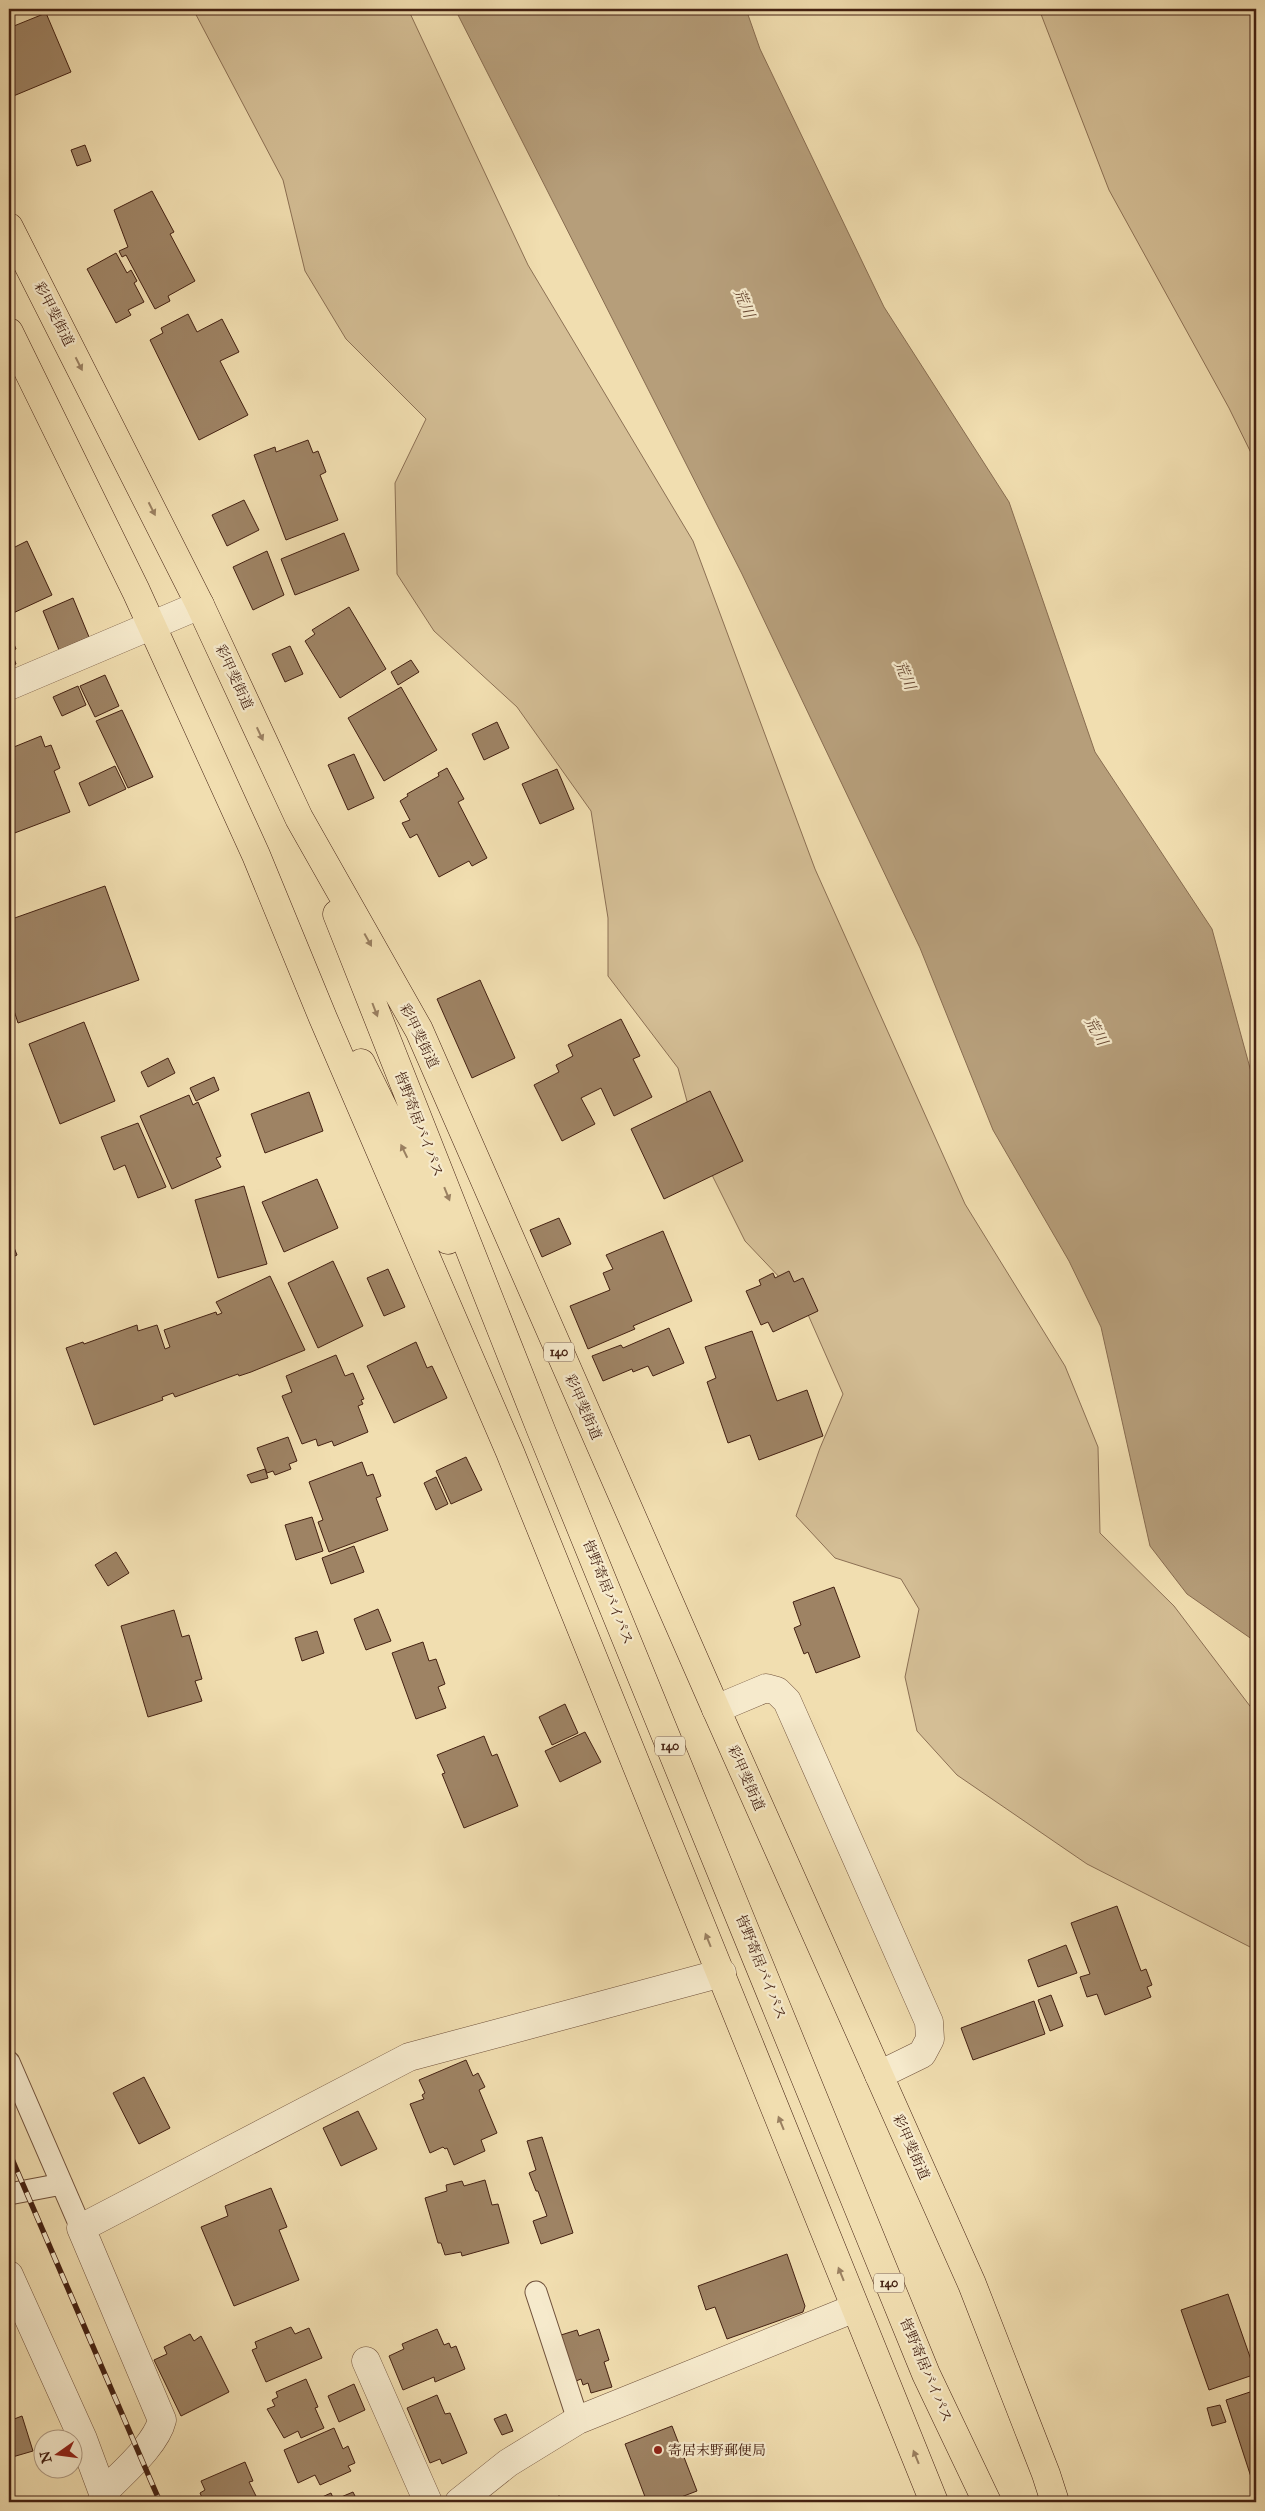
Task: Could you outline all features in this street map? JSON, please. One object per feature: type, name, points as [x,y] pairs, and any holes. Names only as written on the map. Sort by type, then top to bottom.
[{"type":"highway","name":"彩甲斐街道","points":[[9,227],[200,605],[299,818],[419,1030],[716,1710],[972,2284],[1046,2474],[1055,2502]]},
{"type":"highway","name":"140","points":[[9,332],[152,626],[256,855],[327,1028],[510,1452],[934,2502]]},
{"type":"highway","name":"皆野寄居バイパス","points":[[299,818],[541,1430],[926,2374],[987,2502]]},
{"type":"highway","name":"皆野寄居バイパス","points":[[256,855],[541,1430]]},
{"type":"street","points":[[9,686],[200,605]]},
{"type":"street","points":[[716,1710],[766,1688],[777,1691],[787,1701],[928,2022],[930,2039],[922,2054],[879,2075]]},
{"type":"street","points":[[103,2497],[160,2430],[162,2420],[81,2228],[409,2057],[722,1973]]},
{"type":"street","points":[[9,2275],[83,2439],[103,2497]]},
{"type":"street","points":[[459,2502],[508,2463],[578,2420],[855,2308]]},
{"type":"street","points":[[366,2361],[428,2502]]},
{"type":"lane","points":[[9,2062],[81,2228]]},
{"type":"lane","points":[[9,2194],[62,2184]]},
{"type":"lane","points":[[536,2292],[578,2420]]},
{"type":"shaded area","points":[[193,9],[408,9],[528,265],[693,541],[815,869],[965,1204],[1065,1366],[1098,1447],[1100,1533],[1174,1606],[1256,1714],[1256,1950],[1087,1864],[957,1775],[917,1731],[905,1677],[919,1609],[901,1579],[835,1558],[796,1516],[820,1448],[843,1394],[802,1301],[745,1241],[701,1153],[678,1068],[608,976],[608,918],[591,811],[517,707],[434,631],[397,574],[395,483],[426,419],[346,339],[305,271],[283,180]]},
{"type":"shaded area","points":[[1039,9],[1256,9],[1256,463],[1229,408],[1109,190]]},
{"type":"water","name":"荒川","points":[[455,9],[746,9],[760,49],[884,307],[1009,502],[1095,752],[1212,929],[1256,1090],[1256,1642],[1187,1594],[1150,1546],[1101,1327],[1069,1261],[993,1130],[920,948],[742,574]]},
{"type":"building","points":[[46,13],[71,72],[11,97],[9,92],[9,28]]},
{"type":"building","points":[[85,145],[91,161],[77,166],[71,150]]},
{"type":"building","points":[[152,191],[174,232],[170,234],[195,281],[168,296],[170,301],[155,309],[126,255],[122,257],[119,251],[128,247],[114,210]]},
{"type":"building","points":[[116,253],[127,273],[131,270],[137,281],[134,283],[144,302],[128,310],[131,315],[116,323],[87,269]]},
{"type":"building","points":[[188,314],[197,332],[222,319],[239,352],[220,361],[248,415],[199,440],[150,340],[163,333],[161,328]]},
{"type":"building","points":[[308,440],[313,453],[318,451],[326,472],[320,475],[338,520],[286,540],[254,455],[275,447],[276,452]]},
{"type":"building","points":[[244,500],[259,530],[227,546],[212,515]]},
{"type":"building","points":[[344,533],[359,570],[295,595],[281,559]]},
{"type":"building","points":[[27,541],[52,595],[11,614],[9,610],[9,550]]},
{"type":"building","points":[[267,551],[284,595],[253,610],[233,567]]},
{"type":"building","points":[[73,598],[89,637],[59,650],[43,611]]},
{"type":"building","points":[[349,607],[386,669],[340,698],[305,641],[315,634],[312,630]]},
{"type":"building","points":[[9,632],[16,649],[11,651],[16,664],[9,667]]},
{"type":"building","points":[[290,646],[303,674],[285,682],[272,654]]},
{"type":"building","points":[[411,660],[419,672],[398,685],[391,672]]},
{"type":"building","points":[[105,675],[119,706],[95,717],[80,686]]},
{"type":"building","points":[[78,686],[86,705],[62,716],[53,697]]},
{"type":"building","points":[[401,687],[437,750],[384,781],[348,718]]},
{"type":"building","points":[[122,710],[153,777],[128,788],[96,721]]},
{"type":"building","points":[[497,722],[509,748],[484,760],[472,734]]},
{"type":"building","points":[[41,736],[45,747],[51,745],[60,768],[54,771],[70,812],[12,834],[9,825],[9,749]]},
{"type":"building","points":[[354,754],[374,798],[348,810],[328,765]]},
{"type":"building","points":[[115,766],[126,789],[89,806],[79,783]]},
{"type":"building","points":[[447,768],[464,799],[458,802],[487,858],[472,866],[469,861],[439,877],[417,834],[410,838],[402,823],[410,820],[400,801],[408,796],[407,794],[439,776],[438,773]]},
{"type":"building","points":[[557,769],[574,809],[540,824],[522,784]]},
{"type":"building","points":[[105,886],[139,980],[18,1023],[9,995],[9,920]]},
{"type":"building","points":[[480,980],[515,1058],[472,1078],[437,999]]},
{"type":"building","points":[[621,1019],[640,1056],[633,1059],[652,1097],[614,1116],[601,1088],[581,1098],[595,1124],[562,1141],[534,1085],[559,1072],[556,1065],[573,1056],[568,1045]]},
{"type":"building","points":[[84,1022],[115,1101],[60,1124],[29,1044]]},
{"type":"building","points":[[168,1058],[175,1073],[148,1087],[141,1072]]},
{"type":"building","points":[[214,1077],[219,1090],[196,1101],[190,1088]]},
{"type":"building","points":[[710,1091],[743,1161],[664,1199],[631,1129]]},
{"type":"building","points":[[309,1092],[323,1131],[265,1153],[251,1114]]},
{"type":"building","points":[[189,1095],[193,1105],[198,1102],[221,1156],[216,1158],[221,1167],[172,1189],[140,1116]]},
{"type":"building","points":[[138,1123],[166,1187],[138,1198],[125,1165],[114,1170],[101,1137]]},
{"type":"building","points":[[317,1179],[338,1228],[284,1252],[262,1202]]},
{"type":"building","points":[[244,1186],[267,1264],[218,1278],[195,1200]]},
{"type":"building","points":[[559,1218],[571,1244],[542,1257],[530,1230]]},
{"type":"building","points":[[663,1231],[692,1301],[633,1326],[635,1329],[588,1349],[570,1306],[610,1290],[603,1273],[613,1269],[606,1255]]},
{"type":"building","points":[[9,1235],[17,1255],[9,1259]]},
{"type":"building","points":[[333,1261],[363,1326],[318,1348],[288,1283]]},
{"type":"building","points":[[388,1269],[405,1307],[384,1316],[367,1278]]},
{"type":"building","points":[[789,1271],[794,1282],[803,1278],[818,1311],[773,1332],[768,1322],[761,1325],[746,1291],[761,1285],[759,1280],[773,1273],[775,1278]]},
{"type":"building","points":[[270,1276],[305,1350],[251,1372],[239,1376],[238,1374],[175,1397],[173,1393],[162,1397],[163,1400],[94,1425],[66,1348],[83,1342],[84,1344],[137,1325],[138,1331],[157,1325],[165,1349],[170,1347],[164,1330],[216,1312],[217,1315],[222,1313],[216,1302]]},
{"type":"building","points":[[669,1328],[684,1363],[653,1376],[648,1366],[633,1372],[632,1369],[603,1381],[592,1356],[621,1345],[623,1348]]},
{"type":"building","points":[[752,1331],[777,1401],[807,1390],[823,1436],[759,1460],[750,1435],[728,1443],[707,1382],[716,1378],[705,1347]]},
{"type":"building","points":[[416,1342],[427,1368],[432,1366],[447,1398],[394,1423],[367,1366]]},
{"type":"building","points":[[336,1355],[345,1376],[353,1373],[364,1399],[361,1400],[363,1404],[358,1406],[368,1432],[334,1446],[332,1441],[318,1446],[316,1439],[302,1444],[282,1396],[292,1392],[286,1376]]},
{"type":"building","points":[[288,1437],[297,1461],[289,1464],[291,1469],[275,1475],[273,1471],[267,1473],[257,1448]]},
{"type":"building","points":[[466,1457],[482,1490],[451,1504],[436,1471]]},
{"type":"building","points":[[362,1462],[367,1476],[373,1474],[381,1496],[376,1498],[388,1530],[329,1552],[318,1522],[323,1520],[309,1482]]},
{"type":"building","points":[[265,1469],[268,1478],[251,1483],[247,1475]]},
{"type":"building","points":[[436,1477],[448,1504],[436,1510],[424,1483]]},
{"type":"building","points":[[312,1517],[323,1551],[296,1560],[285,1525]]},
{"type":"building","points":[[354,1546],[364,1572],[331,1584],[322,1558]]},
{"type":"building","points":[[116,1552],[129,1573],[108,1586],[95,1565]]},
{"type":"building","points":[[834,1587],[860,1657],[816,1673],[808,1652],[804,1654],[794,1628],[801,1625],[793,1602]]},
{"type":"building","points":[[378,1609],[391,1641],[366,1650],[354,1619]]},
{"type":"building","points":[[174,1610],[182,1637],[189,1635],[202,1679],[195,1681],[202,1701],[148,1717],[121,1626]]},
{"type":"building","points":[[317,1631],[324,1653],[302,1661],[295,1638]]},
{"type":"building","points":[[423,1642],[429,1661],[436,1659],[445,1684],[438,1687],[446,1708],[416,1719],[392,1653]]},
{"type":"building","points":[[565,1704],[578,1733],[552,1745],[539,1717]]},
{"type":"building","points":[[585,1732],[601,1762],[560,1782],[545,1751]]},
{"type":"building","points":[[484,1736],[492,1756],[497,1754],[518,1806],[464,1828],[442,1774],[445,1773],[437,1755]]},
{"type":"building","points":[[1117,1906],[1141,1971],[1146,1969],[1152,1985],[1147,1987],[1151,1997],[1105,2015],[1097,1994],[1087,1997],[1080,1977],[1090,1974],[1071,1923]]},
{"type":"building","points":[[1066,1945],[1077,1973],[1038,1987],[1028,1960]]},
{"type":"building","points":[[1051,1995],[1063,2026],[1050,2031],[1038,2000]]},
{"type":"building","points":[[1034,2001],[1045,2034],[973,2060],[961,2028]]},
{"type":"building","points":[[466,2060],[473,2076],[478,2073],[485,2087],[479,2090],[497,2133],[481,2140],[485,2151],[454,2165],[447,2148],[443,2147],[430,2153],[410,2104],[424,2099],[422,2095],[425,2093],[419,2080]]},
{"type":"building","points":[[144,2077],[170,2128],[139,2144],[113,2093]]},
{"type":"building","points":[[358,2111],[377,2149],[341,2166],[323,2128]]},
{"type":"building","points":[[542,2137],[573,2233],[541,2244],[533,2221],[547,2216],[529,2173],[536,2170],[527,2141]]},
{"type":"building","points":[[485,2180],[492,2205],[498,2204],[509,2243],[462,2256],[461,2252],[445,2255],[441,2243],[438,2243],[425,2198],[447,2191],[446,2185],[462,2181],[464,2186]]},
{"type":"building","points":[[271,2188],[287,2227],[279,2230],[299,2280],[234,2306],[201,2227],[228,2216],[225,2206]]},
{"type":"building","points":[[787,2254],[805,2306],[803,2312],[727,2339],[715,2307],[706,2310],[698,2286]]},
{"type":"building","points":[[1228,2294],[1256,2374],[1209,2390],[1181,2310]]},
{"type":"building","points":[[291,2327],[295,2334],[309,2328],[322,2358],[266,2382],[252,2350],[257,2348],[255,2342]]},
{"type":"building","points":[[437,2329],[444,2345],[449,2343],[451,2348],[456,2346],[465,2369],[435,2382],[434,2377],[403,2390],[389,2356],[404,2349],[402,2344]]},
{"type":"building","points":[[599,2329],[609,2360],[604,2362],[612,2387],[591,2393],[588,2383],[583,2385],[581,2379],[576,2381],[561,2335],[577,2330],[579,2336]]},
{"type":"building","points":[[190,2334],[194,2341],[201,2336],[229,2392],[181,2416],[154,2360],[167,2354],[164,2347]]},
{"type":"building","points":[[306,2379],[318,2407],[315,2408],[324,2428],[301,2438],[298,2431],[284,2438],[267,2409],[275,2406],[272,2400],[278,2397],[276,2392]]},
{"type":"building","points":[[354,2384],[365,2410],[339,2422],[328,2396]]},
{"type":"building","points":[[1256,2390],[1256,2475],[1251,2477],[1226,2400]]},
{"type":"building","points":[[437,2395],[445,2414],[450,2413],[467,2453],[442,2464],[440,2459],[430,2463],[407,2408]]},
{"type":"building","points":[[1220,2405],[1226,2422],[1212,2426],[1207,2408]]},
{"type":"building","points":[[506,2414],[513,2431],[502,2435],[494,2419]]},
{"type":"building","points":[[22,2416],[32,2451],[9,2458],[9,2421]]},
{"type":"building","points":[[672,2426],[697,2491],[668,2502],[647,2502],[625,2444]]},
{"type":"building","points":[[334,2428],[343,2449],[348,2446],[355,2463],[348,2466],[351,2471],[320,2485],[315,2475],[298,2483],[284,2450]]},
{"type":"building","points":[[245,2462],[253,2481],[249,2482],[256,2496],[251,2499],[252,2502],[204,2502],[200,2493],[205,2490],[201,2481]]},
{"type":"building","points":[[353,2492],[358,2502],[311,2502],[331,2493],[334,2500]]},
{"type":"building","points":[[559,2496],[564,2498],[566,2502],[543,2502]]},
{"type":"railway","points":[[9,2152],[160,2502]]},
{"type":"place","name":"寄居末野郵便局","points":[[658,2450]]}]
